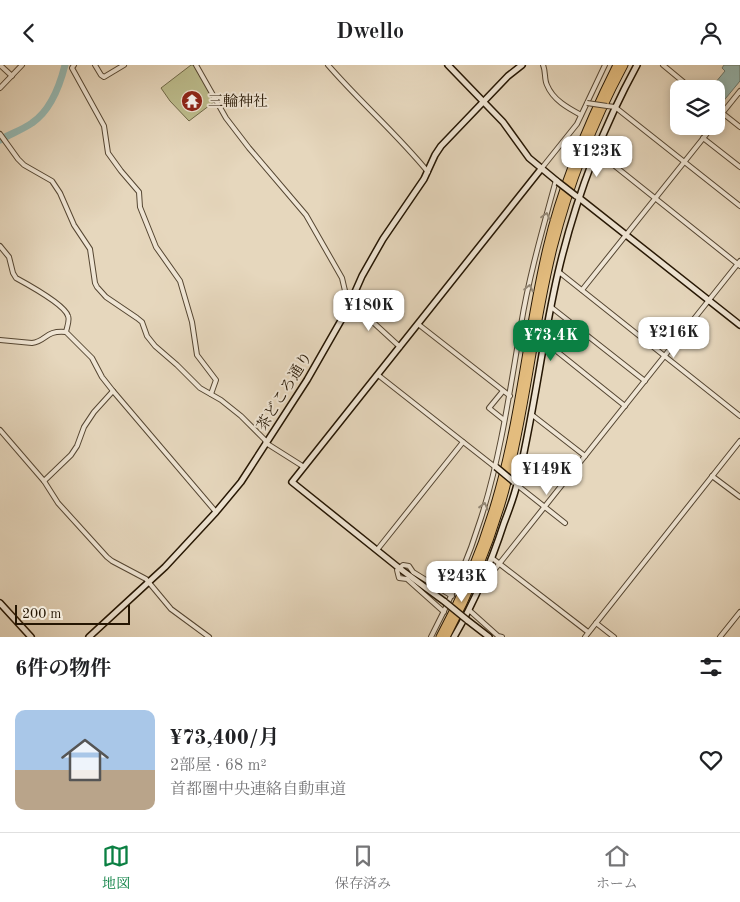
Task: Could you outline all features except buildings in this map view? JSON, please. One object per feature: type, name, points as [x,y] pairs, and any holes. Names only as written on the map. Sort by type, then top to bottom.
[{"type":"highway","points":[[440,637],[472,569],[490,520],[499,488],[511,439],[547,247],[559,203],[590,122],[617,65]]},
{"type":"highway","points":[[446,637],[477,571],[505,489],[517,440],[547,277],[565,205],[595,125],[624,65]]},
{"type":"street","points":[[0,65],[12,76]]},
{"type":"street","points":[[0,88],[22,65]]},
{"type":"street","points":[[74,65],[72,68],[104,126],[108,153],[139,192],[140,207],[156,247],[180,281],[192,322],[196,350],[216,380],[211,394]]},
{"type":"street","points":[[95,65],[104,77],[124,65]]},
{"type":"street","points":[[196,65],[226,118],[306,215],[342,278],[346,295],[351,302],[400,347]]},
{"type":"street","points":[[328,65],[428,172]]},
{"type":"street","points":[[448,65],[482,103],[503,122],[524,153],[541,169],[740,325]]},
{"type":"street","name":"茶どころ通り","points":[[89,637],[165,567],[242,482],[307,379],[351,302],[362,276],[383,239],[428,172],[434,155],[508,76],[522,65]]},
{"type":"street","points":[[543,65],[546,83],[550,91],[562,103],[581,115]]},
{"type":"street","points":[[490,637],[399,568],[292,482],[577,124],[606,65]]},
{"type":"street","points":[[454,637],[478,592],[492,557],[516,484],[551,307],[577,197],[615,107],[637,65]]},
{"type":"street","points":[[663,65],[681,80]]},
{"type":"street","points":[[725,110],[740,91]]},
{"type":"street","points":[[587,103],[615,107],[740,207]]},
{"type":"street","points":[[725,115],[740,127]]},
{"type":"street","points":[[0,133],[7,145],[24,165],[52,181],[60,193],[74,225],[90,249],[95,283],[102,293],[137,317],[142,322],[147,336],[155,345],[200,387],[241,416],[265,439],[266,443],[304,467]]},
{"type":"street","points":[[582,290],[705,135]]},
{"type":"street","points":[[703,138],[740,167]]},
{"type":"street","points":[[478,592],[739,264],[596,151]]},
{"type":"street","points":[[431,637],[452,596],[480,523],[495,467],[510,396],[521,324],[536,252],[557,181]]},
{"type":"street","points":[[0,246],[9,257],[16,278],[46,295],[66,313],[69,321],[66,332]]},
{"type":"street","points":[[559,272],[740,415]]},
{"type":"street","points":[[551,307],[645,381]]},
{"type":"street","points":[[418,324],[510,396]]},
{"type":"street","points":[[0,340],[36,343],[52,332],[66,332],[92,358],[102,377],[113,391],[216,512]]},
{"type":"street","points":[[519,337],[544,341],[625,406]]},
{"type":"street","points":[[378,375],[565,523]]},
{"type":"street","points":[[44,481],[71,455],[94,411],[113,391]]},
{"type":"street","points":[[503,391],[490,408],[504,420]]},
{"type":"street","points":[[531,414],[585,456]]},
{"type":"street","points":[[0,430],[44,481],[58,503],[112,561],[140,575],[171,609],[209,637]]},
{"type":"street","points":[[585,637],[740,441]]},
{"type":"street","points":[[378,550],[463,442]]},
{"type":"street","points":[[712,476],[740,497]]},
{"type":"street","points":[[492,557],[588,632]]},
{"type":"street","points":[[444,612],[407,579],[399,578],[397,573],[399,568],[403,565],[409,565],[413,572],[452,596]]},
{"type":"street","points":[[0,603],[31,637]]},
{"type":"street","points":[[469,610],[498,636],[502,637]]},
{"type":"street","points":[[720,637],[740,612]]},
{"type":"street","points":[[596,623],[614,637]]},
{"type":"green space","points":[[191,65],[195,65],[214,102],[189,121],[170,101],[161,88]]},
{"type":"water","points":[[724,65],[740,65],[740,81],[725,99],[725,80],[718,80],[725,71],[722,68]]},
{"type":"waterway","points":[[0,140],[28,125],[44,112],[57,89],[65,65]]},
{"type":"place","name":"三輪神社","points":[[192,101]]}]
